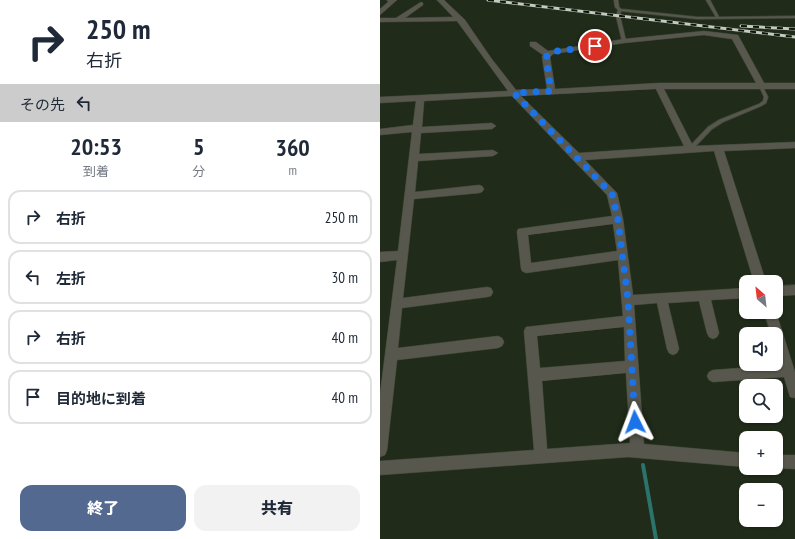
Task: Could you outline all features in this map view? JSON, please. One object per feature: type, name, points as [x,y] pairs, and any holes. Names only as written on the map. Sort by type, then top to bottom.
[{"type":"street","points":[[380,13],[394,0],[390,0]]},
{"type":"street","points":[[440,0],[459,19],[514,93],[612,194],[618,220],[628,300],[637,450]]},
{"type":"street","points":[[397,20],[421,4]]},
{"type":"street","points":[[380,20],[459,19]]},
{"type":"street","points":[[551,91],[546,57],[551,52],[624,41],[704,33],[735,37],[761,86]]},
{"type":"street","points":[[533,44],[548,55]]},
{"type":"street","points":[[659,86],[690,149]]},
{"type":"street","points":[[380,100],[659,86],[795,86]]},
{"type":"street","points":[[380,450],[420,98]]},
{"type":"street","points":[[380,132],[492,126]]},
{"type":"street","points":[[575,157],[690,149],[795,145]]},
{"type":"street","points":[[718,148],[758,275]]},
{"type":"street","points":[[414,158],[493,153]]},
{"type":"street","points":[[410,196],[479,189]]},
{"type":"street","points":[[618,220],[522,232],[526,268],[623,255]]},
{"type":"street","points":[[380,257],[403,254]]},
{"type":"street","points":[[783,291],[795,290]]},
{"type":"street","points":[[397,304],[487,292]]},
{"type":"street","points":[[628,300],[739,294]]},
{"type":"street","points":[[704,296],[713,333]]},
{"type":"street","points":[[661,298],[673,349]]},
{"type":"street","points":[[772,319],[795,392]]},
{"type":"street","points":[[541,455],[530,331],[629,321]]},
{"type":"street","points":[[391,355],[498,342]]},
{"type":"street","points":[[535,375],[632,366]]},
{"type":"street","points":[[713,376],[788,371]]},
{"type":"street","points":[[380,468],[541,455],[637,450],[739,459]]},
{"type":"street","points":[[783,462],[795,462]]},
{"type":"lane","points":[[616,0],[620,10],[618,16],[624,41]]},
{"type":"lane","points":[[708,0],[718,18]]},
{"type":"lane","points":[[620,10],[697,18],[795,17]]},
{"type":"lane","points":[[690,149],[710,128],[721,121],[765,102],[766,97],[761,86]]},
{"type":"waterway","points":[[643,465],[656,539]]},
{"type":"railway","points":[[488,0],[795,37]]},
{"type":"railway","points":[[741,26],[795,29]]},
{"type":"route","points":[[595,46],[551,52],[546,57],[551,91],[514,93],[612,194],[618,220],[628,300],[635,422]]}]
